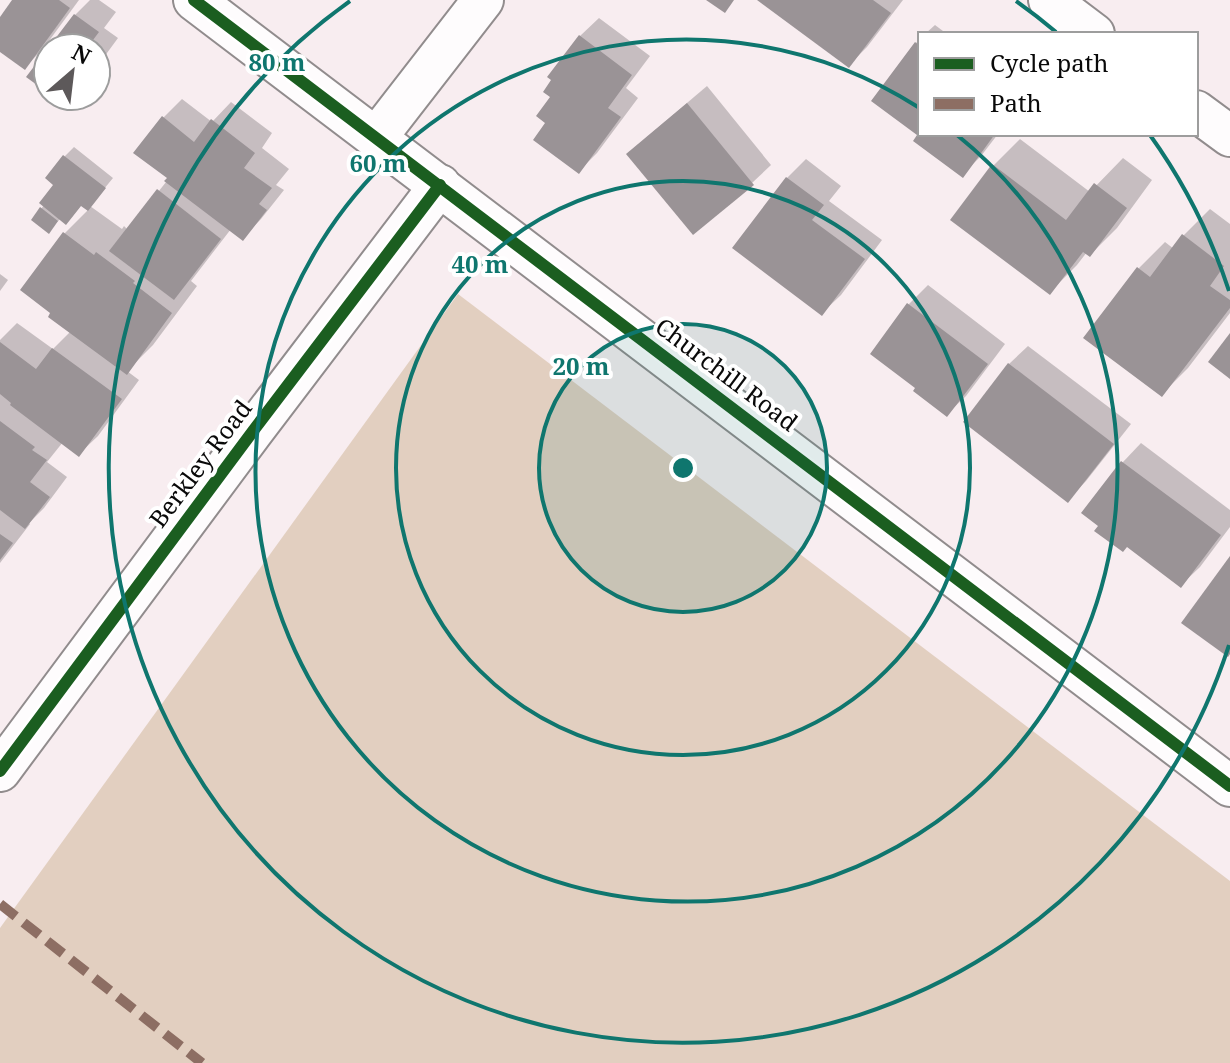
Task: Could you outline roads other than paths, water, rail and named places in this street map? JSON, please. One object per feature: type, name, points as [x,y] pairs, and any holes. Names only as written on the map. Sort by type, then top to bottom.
[{"type":"street","name":"Churchill Road","points":[[194,0],[1230,786]]},
{"type":"street","points":[[376,138],[483,0]]},
{"type":"street","points":[[1049,0],[1091,32]]},
{"type":"street","points":[[1198,112],[1230,136]]},
{"type":"street","name":"Berkley Road","points":[[0,771],[440,185]]}]
